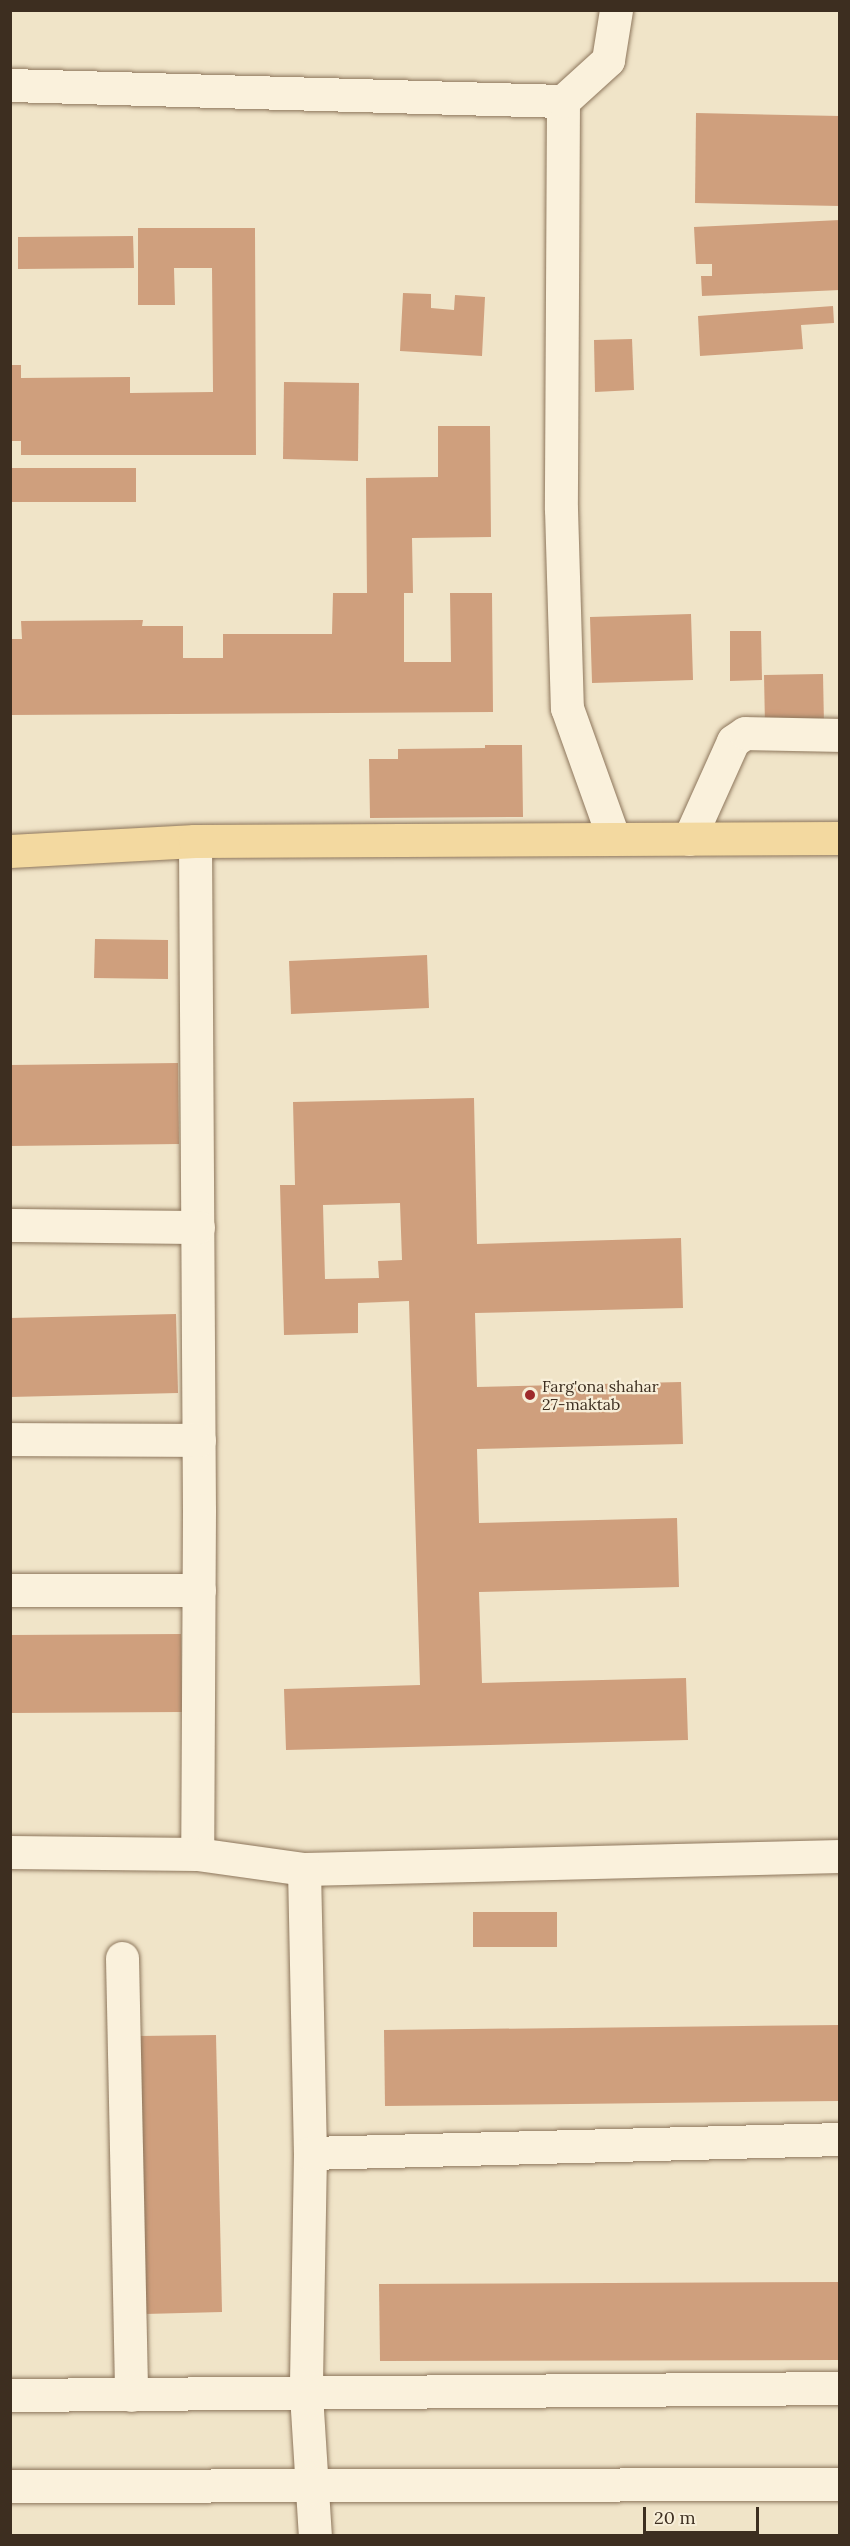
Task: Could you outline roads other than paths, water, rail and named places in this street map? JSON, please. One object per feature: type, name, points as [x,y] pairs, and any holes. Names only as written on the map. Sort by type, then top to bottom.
[{"type":"main road","points":[[10,851],[195,842],[840,838]]},
{"type":"street","points":[[10,85],[563,101],[608,60],[616,10]]},
{"type":"street","points":[[563,101],[561,509],[567,708],[614,839]]},
{"type":"street","points":[[689,839],[733,741],[745,733],[840,735]]},
{"type":"street","points":[[195,842],[199,1440],[197,1854]]},
{"type":"street","points":[[10,1226],[198,1227]]},
{"type":"street","points":[[10,1439],[199,1440]]},
{"type":"street","points":[[10,1590],[199,1590]]},
{"type":"street","points":[[10,1852],[197,1854],[304,1869],[840,1856]]},
{"type":"street","points":[[304,1869],[310,2153],[306,2394],[315,2535]]},
{"type":"street","points":[[122,1958],[131,2395]]},
{"type":"street","points":[[310,2153],[840,2139]]},
{"type":"street","points":[[10,2395],[840,2388]]},
{"type":"street","points":[[10,2486],[840,2484]]},
{"type":"place","name":"Farg'ona shahar 27-maktab","points":[[530,1395]]}]
